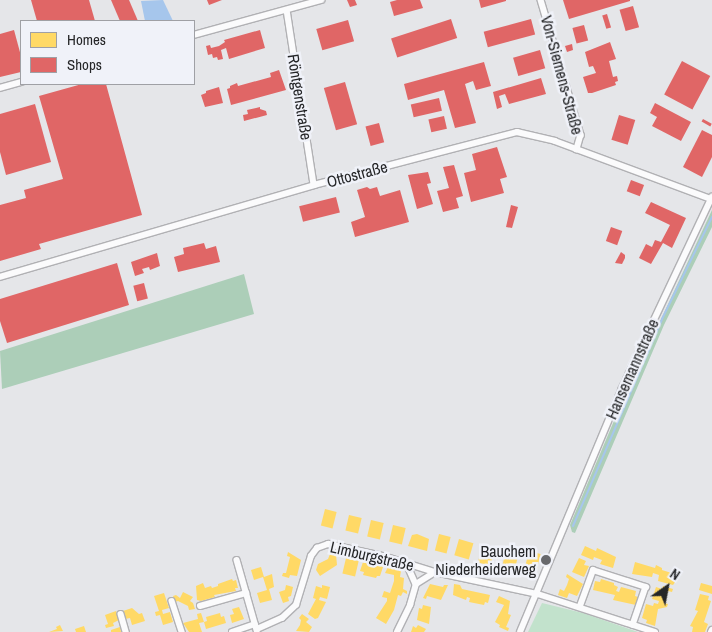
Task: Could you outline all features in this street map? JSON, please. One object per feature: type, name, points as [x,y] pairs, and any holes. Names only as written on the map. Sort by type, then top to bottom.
[{"type":"street","points":[[195,35],[321,0]]},
{"type":"street","name":"Von-Siemens-Straße","points":[[541,0],[582,135],[577,149]]},
{"type":"street","name":"Röntgenstraße","points":[[287,10],[314,185]]},
{"type":"street","points":[[0,88],[20,82]]},
{"type":"street","name":"Ottostraße","points":[[0,277],[314,185],[517,132],[528,133],[577,149],[712,198]]},
{"type":"street","name":"Hansemannstraße","points":[[520,632],[538,594],[622,388],[712,198]]},
{"type":"street","name":"Limburgstraße","points":[[257,628],[282,618],[296,605],[311,556],[323,545],[335,545],[435,572],[538,594],[580,606],[655,632]]},
{"type":"street","points":[[232,632],[257,628],[237,560]]},
{"type":"street","points":[[407,564],[416,584]]},
{"type":"street","points":[[580,606],[593,570],[646,587],[633,625]]},
{"type":"street","points":[[397,632],[406,615],[416,584],[435,572]]},
{"type":"street","points":[[200,606],[246,593]]},
{"type":"street","points":[[172,602],[182,632]]},
{"type":"street","points":[[121,614],[126,632]]},
{"type":"green space","points":[[712,210],[712,227],[664,325],[575,533],[572,532],[570,525],[619,409]]},
{"type":"green space","points":[[244,274],[254,314],[2,389],[0,351]]},
{"type":"green space","points":[[542,603],[583,613],[638,632],[528,632]]},
{"type":"water","points":[[163,0],[173,20],[145,20],[141,1]]},
{"type":"building: Homes","points":[[325,509],[337,512],[333,528],[321,525]]},
{"type":"building: Homes","points":[[349,515],[362,518],[358,534],[345,531]]},
{"type":"building: Homes","points":[[371,520],[384,523],[380,539],[367,537]]},
{"type":"building: Homes","points":[[393,525],[406,528],[402,544],[389,542]]},
{"type":"building: Homes","points":[[417,534],[429,539],[427,551],[408,546],[412,535]]},
{"type":"building: Homes","points":[[439,534],[451,537],[447,553],[435,550]]},
{"type":"building: Homes","points":[[459,539],[473,543],[469,559],[454,555]]},
{"type":"building: Homes","points":[[482,545],[495,548],[491,565],[478,563]]},
{"type":"building: Homes","points":[[585,546],[596,551],[597,548],[616,557],[613,568],[600,564],[602,560],[594,557],[593,560],[581,555]]},
{"type":"building: Homes","points":[[506,550],[519,553],[515,569],[502,567]]},
{"type":"building: Homes","points":[[529,551],[541,554],[537,570],[525,567]]},
{"type":"building: Homes","points":[[288,552],[301,560],[297,576],[290,575],[289,578],[282,576],[283,573],[286,573],[290,557],[287,556]]},
{"type":"building: Homes","points":[[330,554],[336,554],[337,565],[320,576],[316,570],[318,564],[328,559]]},
{"type":"building: Homes","points":[[346,558],[359,561],[355,577],[342,574]]},
{"type":"building: Homes","points":[[579,558],[586,561],[584,565],[589,566],[584,577],[572,572]]},
{"type":"building: Homes","points":[[363,562],[383,567],[380,576],[376,578],[363,575],[364,572],[360,571]]},
{"type":"building: Homes","points":[[635,562],[655,568],[656,565],[662,568],[662,570],[678,575],[676,581],[673,585],[658,581],[659,575],[653,573],[652,577],[632,574]]},
{"type":"building: Homes","points":[[389,565],[399,567],[398,570],[401,571],[400,577],[404,578],[403,589],[407,591],[407,594],[403,592],[401,596],[398,595],[394,610],[386,624],[376,618],[387,601],[387,598],[382,597],[384,591],[390,593],[394,581],[394,575],[385,573]]},
{"type":"building: Homes","points":[[261,567],[264,577],[272,574],[274,587],[269,589],[272,600],[260,603],[257,593],[267,590],[263,577],[254,580],[251,570]]},
{"type":"building: Homes","points":[[567,574],[583,584],[577,596],[569,593],[567,598],[558,595],[560,589],[564,591],[567,585],[569,579],[566,577]]},
{"type":"building: Homes","points":[[232,579],[233,581],[236,580],[238,588],[235,588],[236,591],[214,595],[215,597],[201,601],[197,600],[196,586],[203,583],[205,588],[211,586],[212,588]]},
{"type":"building: Homes","points":[[601,579],[614,583],[618,587],[616,591],[619,592],[621,587],[636,591],[635,596],[638,597],[636,605],[613,600],[615,595],[593,590],[595,581],[600,582]]},
{"type":"building: Homes","points":[[701,583],[712,586],[712,594],[699,590]]},
{"type":"building: Homes","points":[[430,584],[443,587],[448,585],[441,600],[427,596],[426,599],[423,598]]},
{"type":"building: Homes","points":[[454,584],[460,585],[462,589],[490,595],[488,603],[485,602],[484,605],[469,602],[470,598],[467,597],[466,600],[453,595]]},
{"type":"building: Homes","points":[[286,585],[293,587],[291,596],[288,597],[289,601],[283,603],[279,592],[285,590]]},
{"type":"building: Homes","points":[[322,585],[330,587],[327,599],[320,597],[319,600],[326,602],[318,618],[315,619],[308,614],[316,599],[313,598],[316,586],[322,588]]},
{"type":"building: Homes","points":[[663,586],[673,589],[672,592],[668,591],[664,603],[668,604],[667,607],[658,609],[655,626],[646,623],[647,620],[642,618],[646,604],[653,606],[654,603],[658,604],[659,601],[652,599],[656,587],[662,589]]},
{"type":"building: Homes","points":[[183,592],[193,597],[190,601],[195,609],[189,610],[188,606],[178,601],[175,602],[173,596],[176,595],[180,598]]},
{"type":"building: Homes","points":[[164,593],[169,608],[162,610],[163,614],[170,612],[173,622],[163,625],[160,615],[156,616],[155,612],[159,611],[154,596]]},
{"type":"building: Homes","points":[[700,594],[709,596],[708,600],[711,601],[704,622],[708,624],[705,632],[692,632],[693,627],[690,626],[698,611],[695,610]]},
{"type":"building: Homes","points":[[499,596],[510,601],[508,614],[511,615],[506,627],[509,628],[508,631],[499,627],[500,625],[495,622],[504,605],[496,602]]},
{"type":"building: Homes","points":[[423,605],[431,607],[429,624],[417,620],[419,608],[422,609]]},
{"type":"building: Homes","points":[[239,607],[244,619],[232,623],[230,615],[234,614],[232,609]]},
{"type":"building: Homes","points":[[132,608],[139,614],[142,613],[145,621],[132,625],[130,618],[125,619],[123,611]]},
{"type":"building: Homes","points":[[116,611],[119,620],[113,623],[114,626],[106,628],[105,625],[108,624],[105,615]]},
{"type":"building: Homes","points":[[201,613],[204,622],[199,623],[202,632],[189,632],[183,623],[198,619],[197,614]]},
{"type":"building: Homes","points":[[220,613],[221,617],[224,616],[226,623],[206,629],[204,622],[207,621],[206,617]]},
{"type":"building: Homes","points":[[302,614],[309,619],[306,622],[312,627],[309,632],[296,631],[300,625],[301,620],[299,618]]},
{"type":"building: Homes","points":[[60,625],[63,631],[49,632],[57,629],[56,627]]},
{"type":"building: Homes","points":[[418,625],[426,629],[424,632],[411,632],[413,626],[416,628]]},
{"type":"building: Homes","points":[[84,626],[86,632],[76,632],[75,629]]},
{"type":"building: Homes","points":[[120,627],[121,632],[111,632],[111,630]]},
{"type":"building: Shops","points":[[31,0],[89,0],[95,20],[37,20]]},
{"type":"building: Shops","points":[[111,0],[129,0],[138,20],[120,20]]},
{"type":"building: Shops","points":[[207,0],[222,0],[209,5]]},
{"type":"building: Shops","points":[[347,0],[355,0],[357,5],[350,7]]},
{"type":"building: Shops","points":[[397,0],[420,0],[423,8],[394,16],[390,2]]},
{"type":"building: Shops","points":[[479,0],[506,0],[506,1],[481,8]]},
{"type":"building: Shops","points":[[563,0],[630,0],[630,1],[569,19]]},
{"type":"building: Shops","points":[[633,6],[639,27],[626,31],[620,10]]},
{"type":"building: Shops","points":[[607,14],[611,27],[606,29],[602,15]]},
{"type":"building: Shops","points":[[451,19],[457,38],[397,57],[391,38]]},
{"type":"building: Shops","points":[[531,19],[535,34],[488,47],[484,32]]},
{"type":"building: Shops","points":[[348,20],[354,41],[322,50],[316,29]]},
{"type":"building: Shops","points":[[584,25],[588,40],[577,44],[572,28]]},
{"type":"building: Shops","points":[[14,30],[20,52],[20,72],[0,77],[0,34]]},
{"type":"building: Shops","points":[[260,30],[265,48],[229,59],[226,48],[221,50],[223,59],[218,60],[217,57],[213,58],[212,54],[208,55],[206,46],[210,45],[211,48],[219,46],[225,42],[224,40]]},
{"type":"building: Shops","points":[[610,42],[616,59],[609,61],[613,77],[617,76],[618,81],[615,82],[616,85],[588,93],[583,77],[596,73],[593,66],[589,67],[585,52]]},
{"type":"building: Shops","points":[[572,44],[573,50],[567,52],[565,46]]},
{"type":"building: Shops","points":[[540,50],[545,68],[518,76],[513,58]]},
{"type":"building: Shops","points":[[682,61],[710,76],[692,110],[664,95]]},
{"type":"building: Shops","points":[[484,62],[491,86],[476,90],[473,81],[465,84],[476,123],[455,128],[444,90],[408,100],[404,84]]},
{"type":"building: Shops","points":[[279,70],[286,90],[231,105],[227,89],[230,86],[237,83],[238,86],[271,77],[270,73]]},
{"type":"building: Shops","points":[[541,78],[546,94],[509,104],[505,94],[499,96],[502,107],[497,109],[493,92]]},
{"type":"building: Shops","points":[[345,82],[357,124],[336,130],[324,88]]},
{"type":"building: Shops","points":[[78,85],[106,85],[142,215],[39,244],[41,249],[0,261],[0,205],[26,198],[24,190],[63,179],[39,96]]},
{"type":"building: Shops","points":[[219,87],[223,103],[205,107],[201,95],[206,93],[206,91]]},
{"type":"building: Shops","points":[[439,98],[442,111],[414,117],[411,105]]},
{"type":"building: Shops","points":[[655,103],[691,122],[681,141],[652,126],[657,117],[650,113]]},
{"type":"building: Shops","points":[[35,104],[51,162],[6,175],[0,152],[0,114]]},
{"type":"building: Shops","points":[[260,107],[260,109],[266,111],[267,115],[244,121],[243,115],[248,114],[247,110]]},
{"type":"building: Shops","points":[[619,115],[635,120],[628,145],[611,140]]},
{"type":"building: Shops","points":[[444,116],[447,129],[431,132],[428,120]]},
{"type":"building: Shops","points":[[703,119],[712,124],[710,126],[702,122]]},
{"type":"building: Shops","points":[[379,123],[384,142],[371,146],[365,127]]},
{"type":"building: Shops","points":[[702,130],[712,135],[712,157],[702,177],[683,167]]},
{"type":"building: Shops","points":[[497,147],[507,177],[500,179],[504,193],[471,202],[464,173],[476,170],[472,154]]},
{"type":"building: Shops","points":[[454,165],[463,196],[456,198],[459,208],[443,212],[437,191],[449,188],[443,167]]},
{"type":"building: Shops","points":[[428,172],[431,183],[427,184],[433,204],[417,209],[408,175]]},
{"type":"building: Shops","points":[[631,180],[644,185],[640,196],[627,191]]},
{"type":"building: Shops","points":[[367,187],[370,189],[377,187],[380,196],[400,190],[409,222],[355,237],[351,222],[365,217],[357,190]]},
{"type":"building: Shops","points":[[336,197],[340,213],[303,222],[299,206]]},
{"type":"building: Shops","points":[[651,202],[686,218],[672,248],[663,243],[651,264],[639,258],[646,244],[652,247],[655,240],[661,242],[670,225],[645,213]]},
{"type":"building: Shops","points":[[511,205],[518,207],[512,228],[506,227]]},
{"type":"building: Shops","points":[[611,227],[622,231],[617,245],[606,241]]},
{"type":"building: Shops","points":[[204,243],[206,249],[216,246],[220,262],[178,272],[174,257],[184,254],[183,248]]},
{"type":"building: Shops","points":[[621,252],[625,255],[622,264],[615,263]]},
{"type":"building: Shops","points":[[157,253],[160,266],[150,270],[149,267],[142,269],[144,273],[135,276],[131,262]]},
{"type":"building: Shops","points":[[117,263],[129,305],[7,343],[0,321],[0,299]]},
{"type":"building: Shops","points":[[144,283],[148,299],[137,301],[133,286]]},
{"type":"waterway","points":[[573,526],[662,319],[712,217]]},
{"type":"place","name":"Bauchem Niederheiderweg","points":[[546,560]]}]
